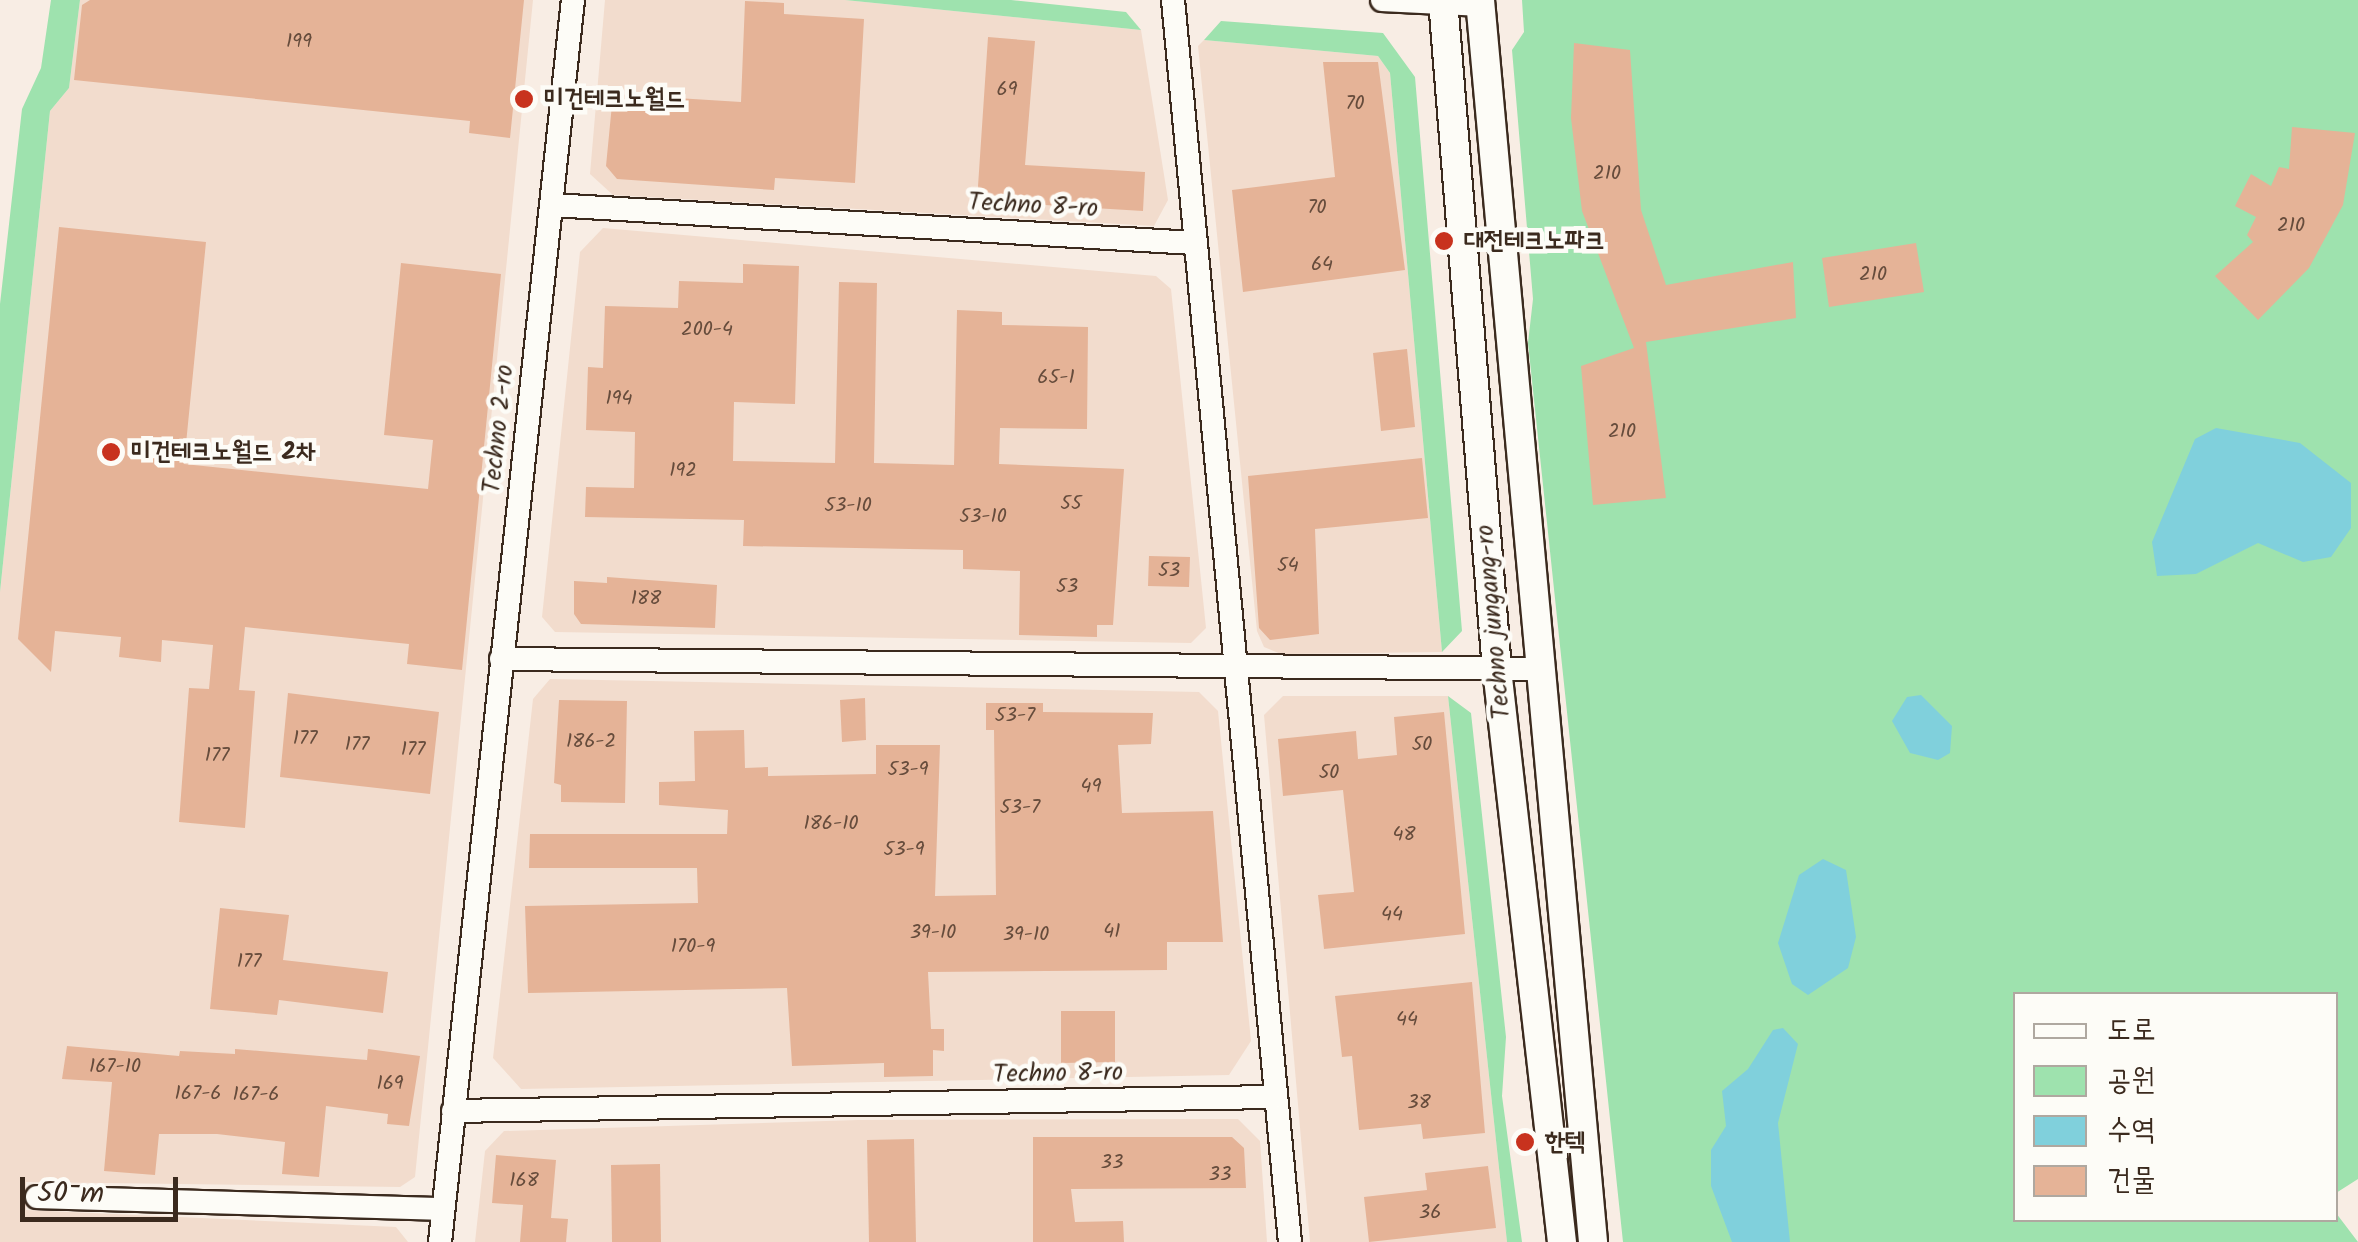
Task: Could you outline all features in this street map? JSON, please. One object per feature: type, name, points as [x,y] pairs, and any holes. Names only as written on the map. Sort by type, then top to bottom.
[{"type":"main road","name":"Techno jungang-ro","points":[[1443,1],[1497,670],[1562,1242]]},
{"type":"main road","name":"Techno jungang-ro","points":[[1481,2],[1538,669],[1593,1242]]},
{"type":"street","name":"Techno 2-ro","points":[[440,1242],[573,0]]},
{"type":"street","points":[[1173,0],[1192,243],[1238,670],[1290,1242]]},
{"type":"street","points":[[1382,0],[1481,2]]},
{"type":"street","name":"Techno 8-ro","points":[[552,205],[1192,243]]},
{"type":"street","points":[[501,659],[1238,670],[1538,669]]},
{"type":"street","name":"Techno 8-ro","points":[[453,1111],[1274,1096]]},
{"type":"street","points":[[37,1196],[443,1209]]},
{"type":"shaded area","points":[[80,0],[533,0],[415,1177],[400,1187],[26,1182],[26,1210],[396,1227],[408,1242],[0,1242],[0,592],[50,111],[69,88]]},
{"type":"shaded area","points":[[605,0],[845,0],[1141,30],[1168,200],[1154,226],[613,195],[590,174]]},
{"type":"shaded area","points":[[1204,40],[1378,56],[1390,73],[1442,652],[1281,654],[1264,647],[1257,631],[1198,46]]},
{"type":"shaded area","points":[[603,228],[1156,276],[1171,289],[1206,628],[1191,643],[555,632],[542,617],[580,252]]},
{"type":"shaded area","points":[[550,679],[1199,692],[1218,711],[1251,1041],[1229,1075],[521,1089],[493,1058],[533,699]]},
{"type":"shaded area","points":[[1283,696],[1448,696],[1507,1242],[1310,1242],[1264,715]]},
{"type":"shaded area","points":[[1238,1119],[1260,1141],[1267,1242],[475,1242],[485,1151],[504,1131],[858,1120]]},
{"type":"green space","points":[[51,0],[80,0],[69,88],[50,111],[0,592],[0,304],[22,109],[41,68]]},
{"type":"green space","points":[[845,0],[1011,0],[1126,12],[1141,30]]},
{"type":"green space","points":[[1522,0],[2358,0],[2358,1179],[2338,1192],[2338,992],[2013,992],[2013,1222],[2338,1222],[2338,1216],[2358,1242],[1623,1242],[1528,343],[1533,299],[1512,50],[1524,32]]},
{"type":"green space","points":[[1221,21],[1383,33],[1415,77],[1462,631],[1442,652],[1390,73],[1378,56],[1204,40]]},
{"type":"green space","points":[[1448,696],[1471,713],[1506,1037],[1502,1096],[1522,1242],[1507,1242]]},
{"type":"water","points":[[2216,428],[2300,443],[2351,483],[2351,528],[2331,557],[2303,562],[2258,543],[2196,574],[2157,576],[2152,542],[2195,439]]},
{"type":"water","points":[[1921,695],[1952,726],[1950,753],[1938,760],[1910,753],[1892,721],[1907,697]]},
{"type":"water","points":[[1823,859],[1846,870],[1856,937],[1848,968],[1808,995],[1792,984],[1778,943],[1799,875]]},
{"type":"water","points":[[1783,1028],[1798,1044],[1778,1123],[1790,1242],[1732,1242],[1711,1186],[1711,1150],[1726,1126],[1722,1091],[1748,1069],[1773,1030]]},
{"type":"building","points":[[90,0],[524,0],[510,138],[469,133],[470,121],[74,80],[82,5]]},
{"type":"building","points":[[745,1],[784,3],[784,14],[864,19],[855,183],[775,178],[774,190],[617,179],[606,166],[613,94],[741,102]]},
{"type":"building","points":[[988,37],[1035,41],[1025,165],[1145,172],[1143,211],[977,201]]},
{"type":"building","points":[[1574,43],[1630,50],[1641,210],[1666,285],[1793,262],[1796,318],[1646,342],[1666,498],[1593,505],[1581,366],[1634,348],[1582,211],[1571,118]]},
{"type":"building","points":[[1323,62],[1378,62],[1405,270],[1243,292],[1232,190],[1335,177]]},
{"type":"building","points":[[2292,127],[2355,133],[2343,205],[2309,268],[2258,320],[2215,276],[2253,242],[2247,235],[2256,217],[2235,206],[2251,174],[2271,186],[2279,167],[2289,169]]},
{"type":"building","name":"미건테크노월드 2차","points":[[59,227],[206,242],[184,464],[428,489],[433,440],[384,435],[401,263],[501,274],[462,670],[407,664],[409,644],[245,627],[239,690],[255,691],[245,828],[179,822],[189,688],[209,689],[213,645],[162,640],[161,662],[119,657],[121,637],[55,631],[51,672],[18,639]]},
{"type":"building","points":[[1916,243],[1924,292],[1829,307],[1822,258]]},
{"type":"building","points":[[743,264],[799,266],[795,404],[734,402],[733,461],[835,463],[839,282],[877,283],[874,463],[954,465],[957,310],[1002,312],[1002,325],[1088,327],[1087,429],[1000,428],[999,464],[1124,469],[1113,625],[1097,625],[1097,637],[1019,635],[1020,571],[963,569],[963,550],[743,546],[744,520],[585,517],[586,487],[634,488],[635,432],[586,430],[588,367],[603,368],[605,306],[678,308],[679,281],[743,283]]},
{"type":"building","points":[[1407,349],[1415,427],[1381,431],[1373,353]]},
{"type":"building","points":[[1422,458],[1428,518],[1315,529],[1319,634],[1270,640],[1259,628],[1248,476]]},
{"type":"building","points":[[1149,556],[1190,557],[1189,587],[1148,586]]},
{"type":"building","points":[[607,577],[717,585],[715,628],[581,624],[574,614],[574,581],[607,583]]},
{"type":"building","points":[[288,693],[439,712],[430,794],[280,777]]},
{"type":"building","points":[[865,698],[866,740],[842,742],[840,700]]},
{"type":"building","points":[[559,700],[627,701],[625,803],[561,802],[561,785],[554,783]]},
{"type":"building","points":[[986,703],[1043,703],[1043,712],[1153,713],[1151,744],[1118,745],[1122,813],[1213,811],[1223,942],[1167,942],[1167,970],[928,972],[931,1029],[944,1029],[944,1051],[933,1050],[933,1076],[884,1077],[884,1063],[792,1066],[787,988],[528,993],[525,906],[698,903],[697,868],[529,868],[530,834],[727,834],[728,810],[659,805],[659,782],[695,781],[694,731],[744,730],[745,768],[768,767],[768,776],[876,774],[876,745],[940,745],[935,896],[996,895],[994,730],[986,730]]},
{"type":"building","points":[[1444,712],[1465,934],[1324,949],[1318,895],[1354,892],[1343,790],[1283,796],[1278,739],[1356,731],[1358,759],[1397,755],[1394,717]]},
{"type":"building","points":[[220,908],[289,915],[283,960],[388,972],[383,1013],[279,1000],[277,1015],[210,1009]]},
{"type":"building","points":[[1472,982],[1485,1133],[1423,1139],[1421,1124],[1359,1130],[1352,1056],[1342,1057],[1335,996]]},
{"type":"building","points":[[1061,1011],[1115,1011],[1115,1062],[1061,1063]]},
{"type":"building","points":[[67,1046],[179,1056],[180,1051],[235,1054],[235,1049],[367,1060],[368,1049],[420,1056],[409,1126],[387,1124],[388,1114],[326,1106],[319,1177],[282,1174],[285,1142],[217,1134],[159,1134],[155,1175],[104,1171],[112,1082],[62,1079]]},
{"type":"building","points":[[1033,1137],[1232,1137],[1244,1148],[1246,1188],[1071,1189],[1075,1222],[1123,1221],[1124,1242],[1033,1242]]},
{"type":"building","points":[[914,1139],[916,1242],[869,1242],[867,1140]]},
{"type":"building","points":[[496,1155],[556,1160],[551,1218],[568,1219],[566,1242],[520,1242],[523,1205],[492,1203]]},
{"type":"building","points":[[660,1164],[661,1242],[612,1242],[611,1165]]},
{"type":"building","points":[[1488,1166],[1496,1228],[1369,1242],[1364,1197],[1427,1190],[1425,1173]]},
{"type":"place","name":"미건테크노월드","points":[[524,99]]},
{"type":"place","name":"대전테크노파크","points":[[1444,241]]},
{"type":"place","name":"미건테크노월드 2차","points":[[111,452]]},
{"type":"place","name":"한텍","points":[[1525,1142]]}]
